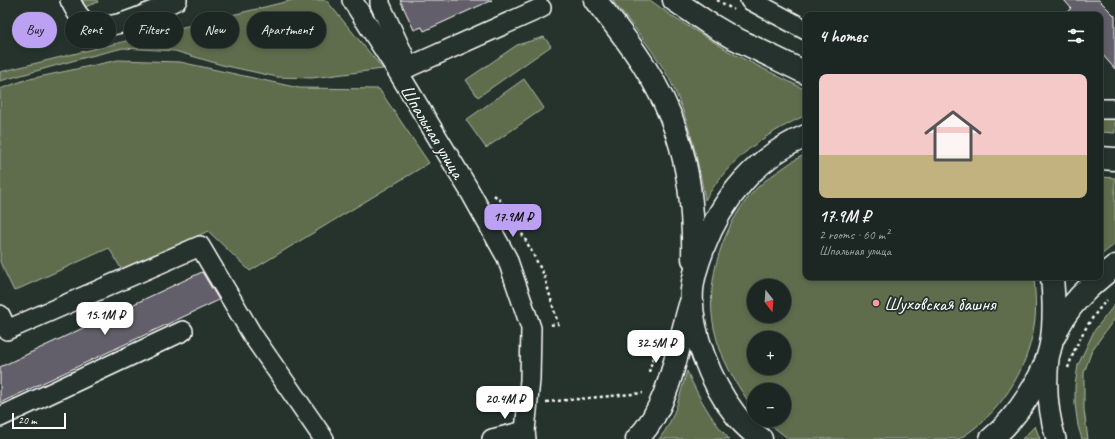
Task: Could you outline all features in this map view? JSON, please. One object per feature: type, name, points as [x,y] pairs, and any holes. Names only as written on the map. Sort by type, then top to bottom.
[{"type":"main road","points":[[595,0],[627,40],[643,65],[664,103],[677,133],[692,206],[692,294],[697,333],[703,355],[712,377],[735,415],[761,439]]},
{"type":"main road","points":[[674,0],[730,36],[803,72]]},
{"type":"main road","points":[[637,439],[647,428],[659,407],[670,375],[692,294],[698,262],[709,232],[726,202],[755,169],[788,145],[803,138]]},
{"type":"main road","points":[[1103,158],[1115,159]]},
{"type":"main road","points":[[1103,275],[1115,266]]},
{"type":"main road","points":[[1051,346],[1054,309],[1052,280]]},
{"type":"main road","points":[[992,439],[1012,418],[1031,392],[1058,328],[1069,310],[1097,280]]},
{"type":"street","points":[[70,0],[76,11],[87,23],[103,26],[114,26],[126,22],[177,0]]},
{"type":"street","points":[[352,0],[401,69]]},
{"type":"street","points":[[380,0],[401,69]]},
{"type":"street","points":[[750,0],[803,28]]},
{"type":"street","points":[[401,69],[541,8]]},
{"type":"street","name":"Шпальная улица","points":[[401,69],[507,258],[531,328],[530,380],[526,435]]},
{"type":"street","points":[[1103,109],[1115,109]]},
{"type":"street","points":[[0,315],[7,330],[200,246],[253,336],[324,439]]},
{"type":"street","points":[[0,417],[183,331]]},
{"type":"street","points":[[1051,346],[1048,369],[1048,397],[1052,428],[1056,439]]},
{"type":"street","points":[[492,439],[526,435]]},
{"type":"path","points":[[1067,372],[1075,350],[1088,325],[1103,304],[1112,296]]},
{"type":"path","points":[[649,373],[661,331]]},
{"type":"path","points":[[527,408],[540,402],[643,393],[645,386]]},
{"type":"green space","points":[[82,0],[97,0],[98,2],[85,7]]},
{"type":"green space","points":[[293,0],[326,0],[383,69],[312,78],[277,77],[222,65],[175,51],[123,48],[0,81],[0,72],[98,48],[116,48],[116,43],[124,42],[124,48],[183,48],[183,27],[191,25],[191,48],[239,48],[239,13]]},
{"type":"green space","points":[[612,0],[650,0],[676,19],[732,53],[803,88],[803,116],[775,131],[749,149],[726,172],[705,200],[688,125],[677,96],[665,71],[636,30]]},
{"type":"green space","points":[[544,37],[551,46],[478,97],[466,80],[517,45]]},
{"type":"green space","points":[[118,60],[180,62],[299,88],[379,89],[429,163],[250,271],[208,231],[123,272],[109,248],[14,291],[0,262],[0,89],[25,80]]},
{"type":"green space","points":[[524,79],[544,108],[486,148],[466,120]]},
{"type":"green space","points":[[1103,114],[1115,114],[1115,133],[1103,132]]},
{"type":"green space","points":[[803,156],[803,280],[1034,280],[1036,308],[1035,320],[1025,360],[1009,391],[987,418],[959,439],[789,439],[773,427],[791,427],[791,383],[747,383],[747,399],[730,371],[720,350],[714,328],[712,291],[715,271],[726,234],[735,216],[746,201],[767,179]]},
{"type":"green space","points":[[1103,177],[1115,178],[1115,244],[1103,254]]},
{"type":"green space","points":[[1115,304],[1115,318],[1092,350],[1084,373],[1084,410],[1088,439],[1082,439],[1078,426],[1075,404],[1075,386],[1078,365],[1094,331]]},
{"type":"green space","points":[[687,371],[705,406],[729,439],[659,439],[665,432],[673,415]]},
{"type":"green space","points":[[1035,426],[1040,439],[1022,439]]},
{"type":"building","points":[[400,0],[492,0],[424,31],[422,27],[414,30]]},
{"type":"building","points":[[1064,0],[1099,0],[1115,16],[1115,69],[1103,55],[1103,12],[1067,12],[1071,8]]},
{"type":"building","points":[[202,272],[219,300],[0,403],[0,367]]},
{"type":"place","name":"Шуховская башня","points":[[876,303]]}]
